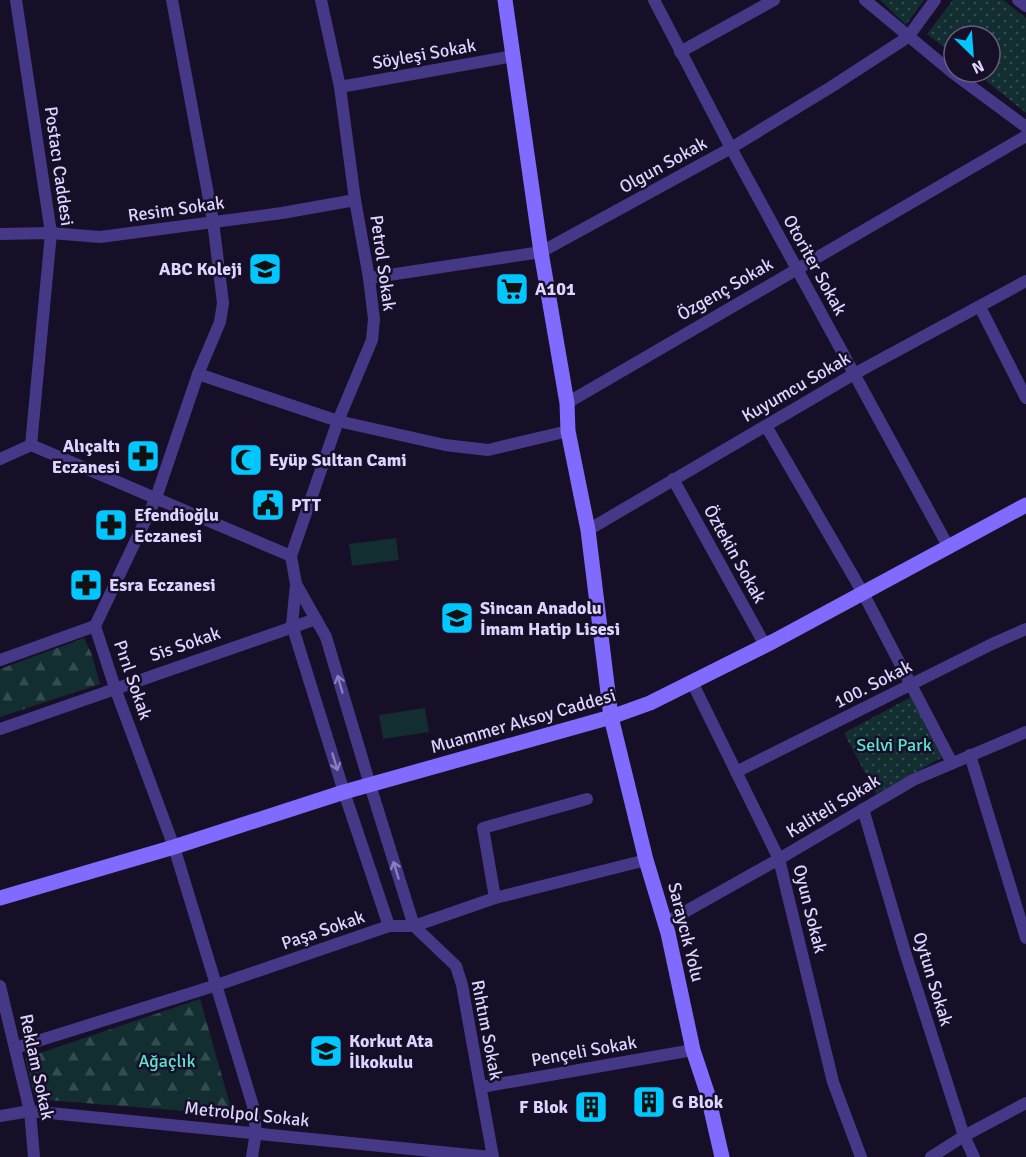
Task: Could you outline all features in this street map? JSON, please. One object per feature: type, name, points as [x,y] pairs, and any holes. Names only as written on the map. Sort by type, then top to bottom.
[{"type":"main road","name":"Saraycık Yolu","points":[[505,0],[567,403],[568,431],[588,530],[611,717],[646,860],[665,923],[693,1050],[707,1092],[722,1157]]},
{"type":"main road","name":"Muammer Aksoy Caddesi","points":[[0,898],[174,847],[344,792],[611,717],[650,703],[765,645],[1026,505]]},
{"type":"street","name":"Postacı Caddesi","points":[[16,0],[51,233],[31,445]]},
{"type":"street","name":"Pırıl Sokak","points":[[172,0],[213,221],[223,303],[220,322],[198,374],[156,498],[95,626],[115,688],[174,847],[253,1106],[256,1132],[252,1157]]},
{"type":"street","name":"Petrol Sokak","points":[[291,556],[338,421],[372,340],[374,320],[340,87],[321,0]]},
{"type":"street","name":"Otoriter Sokak","points":[[654,0],[731,148],[948,546]]},
{"type":"street","points":[[681,52],[774,0]]},
{"type":"street","points":[[865,0],[908,37],[1026,127]]},
{"type":"street","name":"Olgun Sokak","points":[[369,278],[542,252],[731,148],[831,87],[908,37],[935,0]]},
{"type":"street","points":[[1018,0],[1026,6]]},
{"type":"street","name":"Söyleşi Sokak","points":[[340,87],[514,56]]},
{"type":"street","name":"Özgenç Sokak","points":[[567,403],[1026,136]]},
{"type":"street","name":"Resim Sokak","points":[[0,234],[51,233],[100,237],[282,213],[356,200]]},
{"type":"street","name":"Kuyumcu Sokak","points":[[588,530],[854,374],[1026,281]]},
{"type":"street","points":[[980,307],[1026,398]]},
{"type":"street","points":[[198,374],[338,421],[445,445],[488,450],[568,431]]},
{"type":"street","points":[[766,426],[863,592],[952,763]]},
{"type":"street","points":[[0,459],[31,445],[291,556],[296,584],[292,626],[389,926]]},
{"type":"street","name":"Öztekin Sokak","points":[[673,479],[765,645]]},
{"type":"street","points":[[296,584],[327,637],[414,926]]},
{"type":"street","name":"Sis Sokak","points":[[0,729],[316,619]]},
{"type":"street","points":[[0,660],[95,626]]},
{"type":"street","name":"100. Sokak","points":[[736,772],[1026,629]]},
{"type":"street","name":"Oyun Sokak","points":[[692,682],[779,860],[833,1082],[861,1157]]},
{"type":"street","name":"Kaliteli Sokak","points":[[665,923],[779,860],[914,780],[1026,732]]},
{"type":"street","points":[[970,755],[1026,938]]},
{"type":"street","points":[[495,898],[483,828],[587,799]]},
{"type":"street","name":"Oytun Sokak","points":[[863,809],[905,952],[964,1136],[974,1157]]},
{"type":"street","name":"Paşa Sokak","points":[[15,1048],[217,985],[389,926],[414,926],[495,898],[646,860]]},
{"type":"street","name":"Rıhtım Sokak","points":[[414,926],[456,966],[462,986],[492,1157]]},
{"type":"street","name":"Reklam Sokak","points":[[0,986],[30,1111],[34,1157]]},
{"type":"street","name":"Pençeli Sokak","points":[[481,1088],[693,1050]]},
{"type":"street","points":[[931,1157],[964,1136],[1026,1103]]},
{"type":"street","name":"Metrolpol Sokak","points":[[0,1116],[30,1111],[492,1157]]},
{"type":"green space","points":[[880,0],[924,0],[906,25]]},
{"type":"green space","points":[[953,0],[1003,0],[1026,18],[1026,113],[990,84],[1002,84],[1002,24],[942,24],[942,46],[927,34]]},
{"type":"green space","points":[[396,538],[399,560],[352,566],[349,544]]},
{"type":"green space","points":[[84,638],[92,655],[100,684],[0,717],[0,669]]},
{"type":"green space","name":"Selvi Park","points":[[911,697],[943,757],[876,794],[844,733]]},
{"type":"green space","points":[[425,708],[429,732],[383,739],[379,715]]},
{"type":"green space","name":"Ağaçlık","points":[[200,999],[233,1115],[35,1099],[25,1058]]},
{"type":"place","name":"ABC Koleji","points":[[265,269]]},
{"type":"place","name":"A101","points":[[512,289]]},
{"type":"place","name":"Alıçaltı Eczanesi","points":[[143,456]]},
{"type":"place","name":"Eyüp Sultan Cami","points":[[246,460]]},
{"type":"place","name":"PTT","points":[[268,505]]},
{"type":"place","name":"Efendioğlu Eczanesi","points":[[111,525]]},
{"type":"place","name":"Esra Eczanesi","points":[[86,585]]},
{"type":"place","name":"Sincan Anadolu İmam Hatip Lisesi","points":[[457,618]]},
{"type":"place","name":"Korkut Ata İlkokulu","points":[[326,1051]]},
{"type":"place","name":"G Blok","points":[[649,1102]]},
{"type":"place","name":"F Blok","points":[[591,1107]]}]
